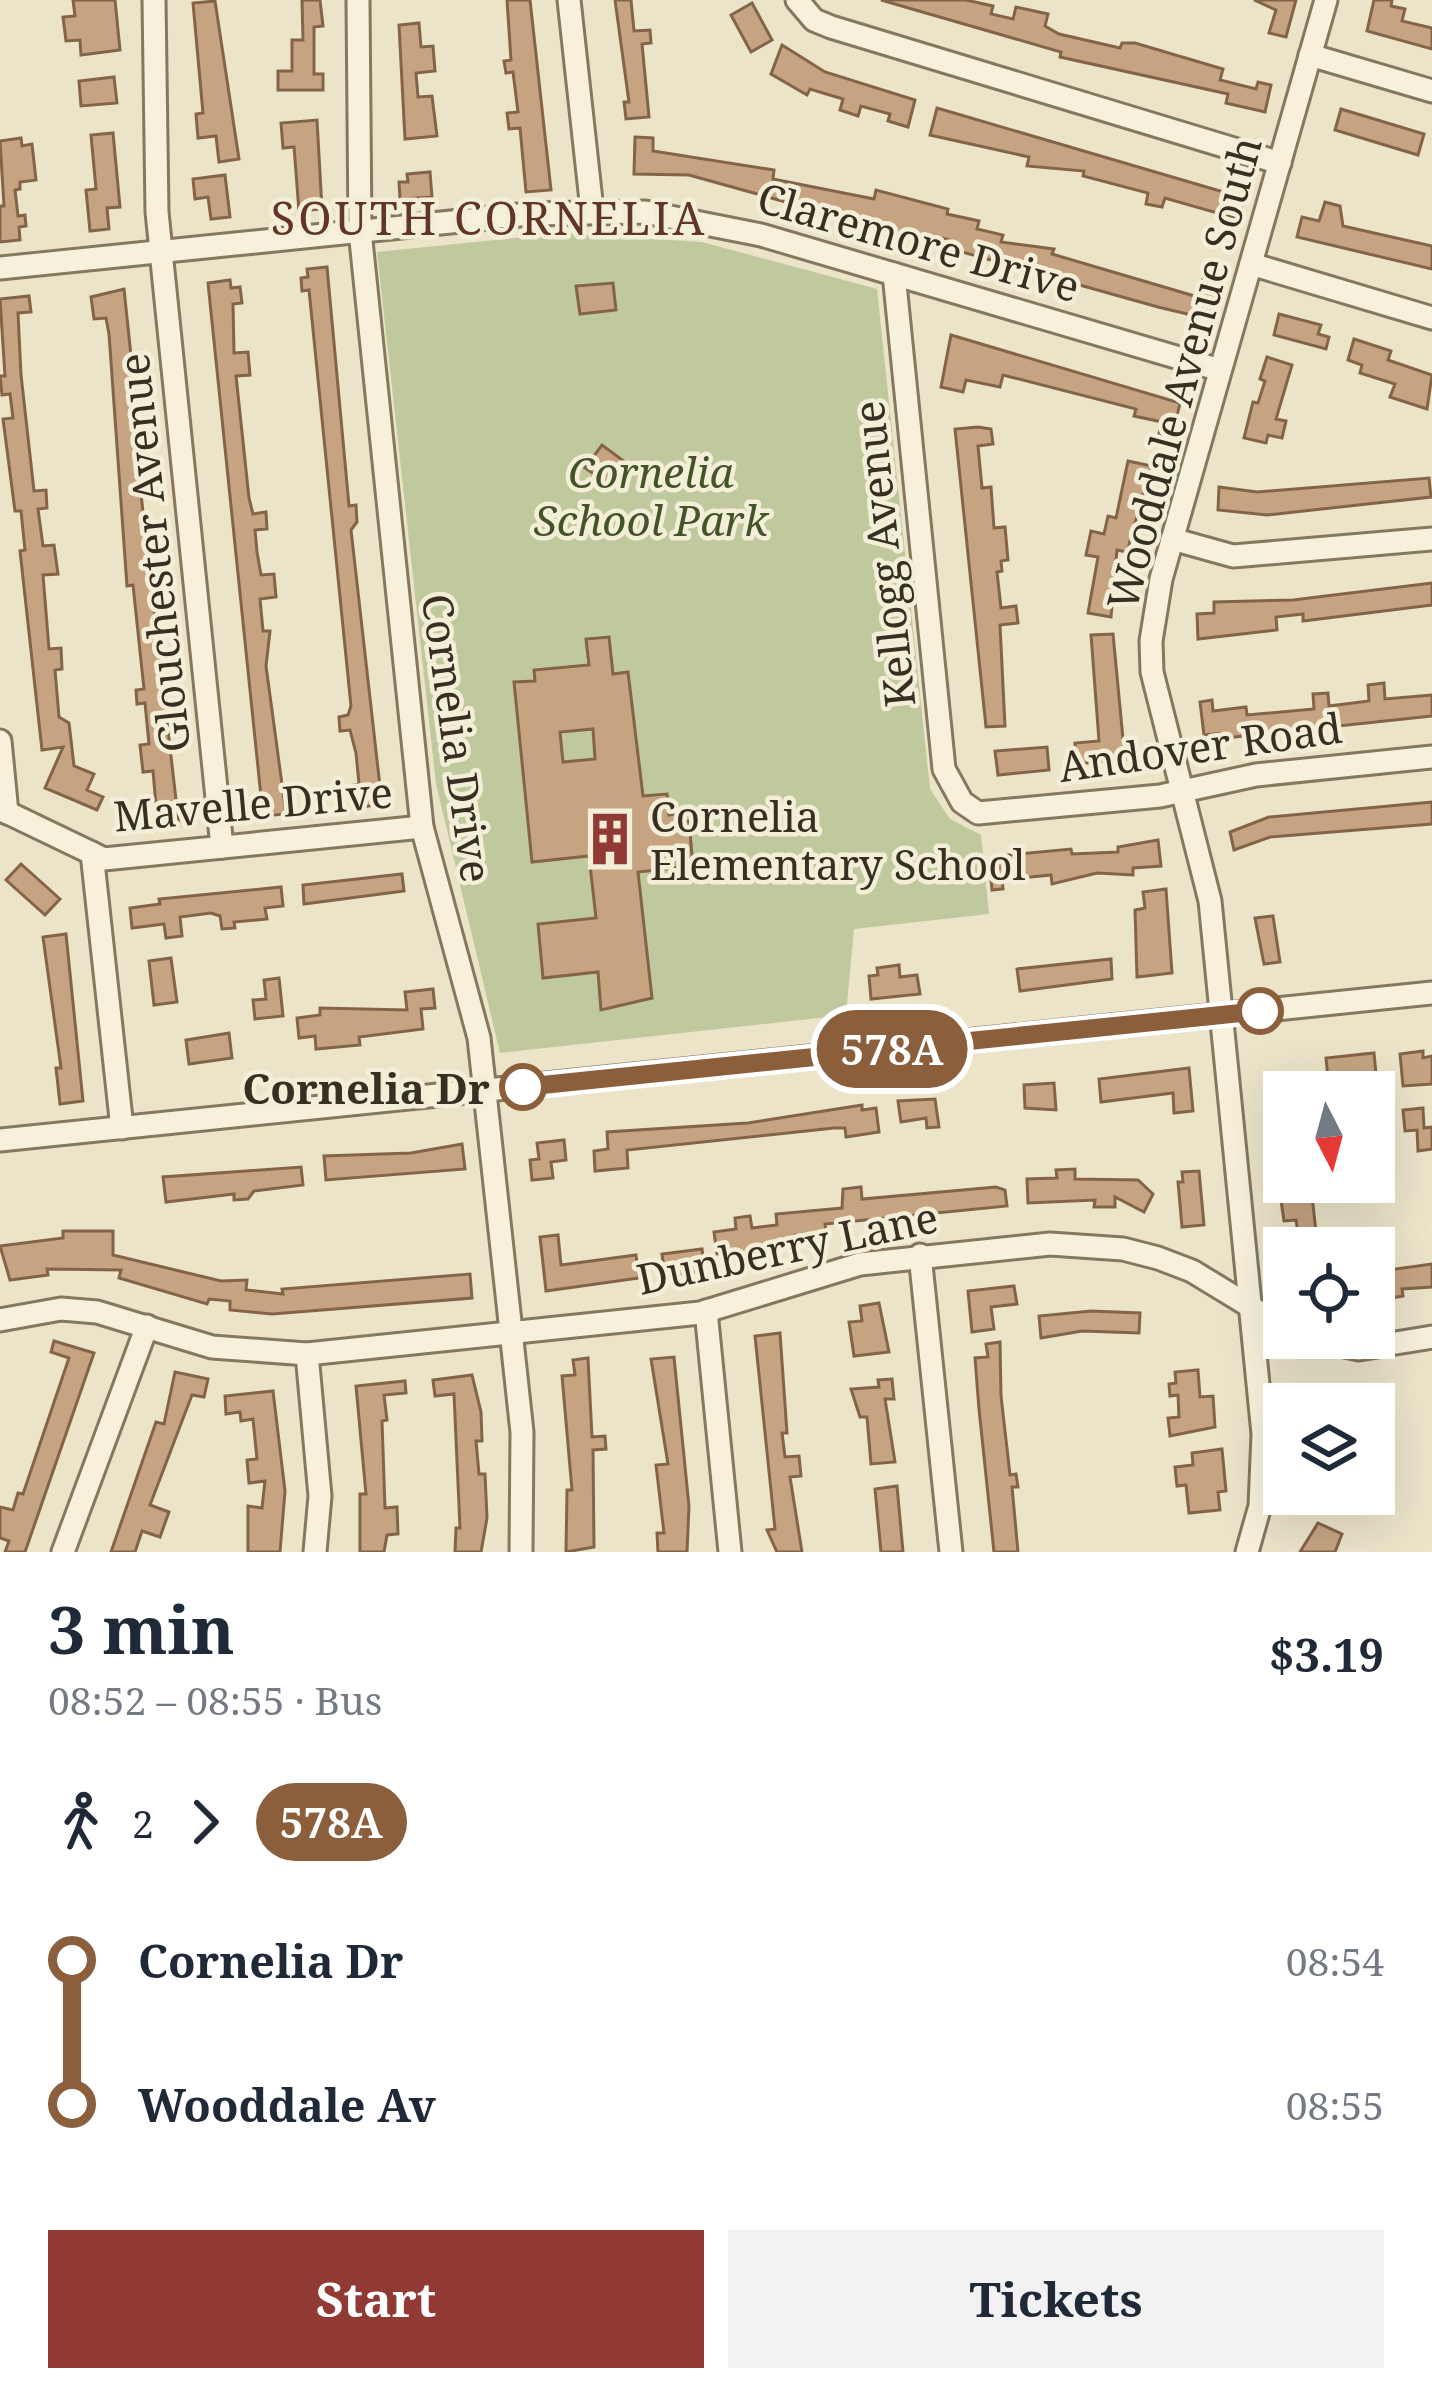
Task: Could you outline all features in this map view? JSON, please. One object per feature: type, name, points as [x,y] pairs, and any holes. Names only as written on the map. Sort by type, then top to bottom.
[{"type":"street","name":"Glouchester Avenue","points":[[154,0],[154,162],[161,252],[222,847]]},
{"type":"street","name":"Cornelia Drive","points":[[358,0],[361,231],[422,827],[470,990],[485,1091],[523,1451],[521,1552]]},
{"type":"street","points":[[569,0],[592,210]]},
{"type":"street","points":[[796,0],[814,20],[830,27],[1280,163]]},
{"type":"street","name":"Wooddale Avenue South","points":[[1247,1552],[1264,1470],[1210,901],[1152,672],[1150,641],[1172,539],[1326,0]]},
{"type":"street","points":[[1310,55],[1432,91]]},
{"type":"street","name":"Claremore Drive","points":[[0,268],[592,210],[704,220],[1220,370]]},
{"type":"street","points":[[1251,264],[1432,318]]},
{"type":"street","name":"Kellogg Avenue","points":[[894,274],[944,769],[962,802],[979,813]]},
{"type":"street","points":[[1172,539],[1233,556],[1432,538]]},
{"type":"street","points":[[0,741],[4,811],[92,853],[122,1128]]},
{"type":"street","name":"Andover Road","points":[[979,813],[1184,793],[1256,775],[1432,757]]},
{"type":"street","name":"Mavelle Drive","points":[[92,853],[104,860],[422,827]]},
{"type":"street","points":[[0,1140],[1432,993]]},
{"type":"street","name":"Dunberry Lane","points":[[0,1319],[61,1309],[97,1312],[230,1350],[307,1354],[706,1311],[860,1264],[1023,1244],[1123,1249],[1192,1271],[1263,1314]]},
{"type":"street","points":[[920,1255],[951,1552]]},
{"type":"street","points":[[706,1311],[730,1552]]},
{"type":"street","points":[[63,1552],[147,1326]]},
{"type":"street","points":[[1395,1342],[1432,1336]]},
{"type":"street","points":[[307,1354],[320,1496],[315,1552]]},
{"type":"green space","name":"Cornelia School Park","points":[[564,233],[702,242],[877,289],[930,789],[950,819],[981,835],[989,914],[854,929],[846,1015],[500,1053],[436,784],[377,252]]},
{"type":"building","points":[[73,0],[115,0],[120,50],[81,55],[80,40],[66,41],[63,17],[75,16]]},
{"type":"building","points":[[302,0],[320,0],[323,26],[314,27],[314,74],[323,74],[323,90],[278,90],[278,71],[292,71],[292,40],[303,40]]},
{"type":"building","points":[[507,0],[530,0],[551,190],[526,192],[520,128],[509,129],[507,113],[518,112],[513,72],[506,73],[504,61],[511,60]]},
{"type":"building","points":[[615,0],[631,0],[634,31],[650,30],[651,43],[642,44],[649,117],[626,119],[624,102],[629,102]]},
{"type":"building","points":[[881,0],[966,0],[993,6],[991,14],[1013,19],[1016,7],[1048,14],[1045,26],[1059,34],[1120,48],[1122,43],[1135,43],[1223,69],[1220,80],[1256,89],[1258,82],[1271,85],[1265,112],[1226,103],[1228,94],[1060,57],[1061,52]]},
{"type":"building","points":[[1254,0],[1296,0],[1286,37],[1269,33],[1276,10]]},
{"type":"building","points":[[1374,0],[1392,0],[1391,6],[1405,9],[1402,21],[1432,28],[1432,49],[1367,31]]},
{"type":"building","points":[[215,1],[239,159],[219,162],[216,136],[198,138],[196,114],[203,113],[193,3]]},
{"type":"building","points":[[752,3],[772,40],[751,52],[731,15]]},
{"type":"building","points":[[419,23],[421,47],[433,46],[435,71],[416,73],[418,97],[432,96],[437,136],[405,139],[399,25]]},
{"type":"building","points":[[782,45],[825,72],[915,100],[908,127],[888,121],[890,114],[861,106],[858,116],[840,110],[843,99],[810,89],[807,95],[771,74]]},
{"type":"building","points":[[114,77],[117,103],[81,106],[79,81]]},
{"type":"building","points":[[937,108],[1244,198],[1238,219],[1165,198],[1162,207],[1146,204],[1148,193],[1083,176],[1084,171],[1027,166],[1029,157],[930,135]]},
{"type":"building","points":[[1341,109],[1424,134],[1418,155],[1335,130]]},
{"type":"building","points":[[317,120],[322,209],[299,211],[294,147],[283,148],[281,123]]},
{"type":"building","points":[[113,133],[120,207],[107,208],[109,229],[90,231],[86,190],[96,189],[91,135]]},
{"type":"building","points":[[635,137],[653,138],[653,151],[774,170],[773,179],[874,199],[876,190],[948,209],[947,214],[979,221],[977,229],[1003,235],[1001,242],[1054,249],[1052,254],[1198,297],[1204,274],[1221,279],[1208,319],[1158,307],[948,248],[950,240],[927,234],[915,238],[689,175],[634,174]]},
{"type":"building","points":[[21,138],[22,146],[32,144],[36,180],[20,182],[20,189],[15,190],[18,216],[25,215],[20,240],[0,242],[0,206],[4,206],[0,141]]},
{"type":"building","points":[[430,172],[432,197],[400,199],[399,182],[408,182],[407,174]]},
{"type":"building","points":[[225,175],[230,217],[211,219],[208,197],[195,199],[193,179]]},
{"type":"building","points":[[1325,202],[1340,206],[1343,226],[1432,246],[1432,269],[1297,237],[1302,217],[1319,221]]},
{"type":"building","points":[[327,267],[349,506],[356,505],[357,522],[351,530],[382,804],[362,807],[361,798],[351,799],[349,786],[359,784],[350,730],[340,731],[339,717],[348,715],[351,706],[309,290],[302,291],[301,278],[308,277],[307,269]]},
{"type":"building","points":[[230,280],[231,288],[240,287],[242,303],[233,304],[234,353],[248,352],[250,375],[236,376],[249,498],[253,514],[266,512],[267,529],[255,530],[257,552],[261,575],[274,574],[276,597],[260,599],[263,631],[270,631],[266,666],[286,814],[263,816],[208,283]]},
{"type":"building","points":[[613,283],[616,310],[580,314],[576,286]]},
{"type":"building","points":[[124,289],[139,432],[134,433],[179,826],[158,828],[153,771],[143,772],[140,745],[149,744],[145,703],[137,704],[136,690],[144,689],[133,585],[127,586],[109,334],[106,318],[94,319],[91,297]]},
{"type":"building","points":[[29,296],[31,312],[18,313],[21,375],[34,491],[46,490],[47,508],[38,509],[43,546],[54,545],[58,574],[43,575],[49,649],[61,648],[62,669],[55,670],[59,717],[69,723],[74,766],[94,774],[87,790],[103,797],[97,810],[45,788],[63,747],[42,750],[20,551],[25,550],[21,511],[15,511],[3,419],[13,418],[10,394],[2,395],[0,376],[5,376],[0,299]]},
{"type":"building","points":[[1279,314],[1321,325],[1318,334],[1329,337],[1326,349],[1274,335]]},
{"type":"building","points":[[951,335],[1180,403],[1172,437],[1159,434],[1162,422],[1134,416],[1136,409],[1003,375],[1000,387],[966,380],[963,392],[941,387]]},
{"type":"building","points":[[1354,339],[1391,351],[1388,360],[1432,375],[1427,409],[1390,397],[1395,384],[1360,373],[1362,365],[1348,360]]},
{"type":"building","points":[[1267,357],[1292,365],[1276,419],[1286,421],[1282,438],[1268,435],[1266,443],[1244,438],[1253,402],[1258,403],[1265,381],[1260,379]]},
{"type":"building","points":[[955,429],[991,429],[993,444],[978,446],[982,488],[991,487],[994,528],[1005,527],[1008,560],[1001,561],[1002,571],[997,572],[1001,608],[1016,606],[1018,623],[1000,625],[1005,726],[986,727]]},
{"type":"building","points":[[602,445],[625,462],[610,485],[585,468]]},
{"type":"building","points":[[1128,461],[1151,466],[1127,552],[1117,550],[1111,617],[1088,613],[1098,557],[1086,555],[1091,531],[1104,534],[1108,516],[1116,518]]},
{"type":"building","points":[[1429,478],[1431,497],[1267,515],[1218,510],[1219,487],[1257,492]]},
{"type":"building","points":[[1432,583],[1432,605],[1303,621],[1303,614],[1276,617],[1277,630],[1198,639],[1197,614],[1214,613],[1214,602],[1293,600]]},
{"type":"building","points":[[1113,634],[1125,760],[1076,764],[1075,743],[1099,741],[1091,635]]},
{"type":"building","name":"Cornelia Elementary School","points":[[609,637],[613,674],[628,672],[643,796],[667,794],[669,815],[675,814],[676,822],[689,821],[693,866],[638,872],[652,998],[601,1010],[598,972],[543,978],[538,924],[596,918],[589,856],[532,862],[514,682],[535,681],[534,670],[589,665],[586,639]],"holes":[[[593,729],[595,759],[563,762],[560,732]]]},
{"type":"building","points":[[1384,683],[1385,699],[1432,695],[1432,716],[1225,738],[1225,733],[1204,735],[1200,702],[1212,700],[1213,711],[1246,707],[1247,715],[1314,709],[1313,694],[1328,693],[1329,706],[1369,701],[1368,685]]},
{"type":"building","points":[[1047,747],[1049,770],[998,775],[995,751]]},
{"type":"building","points":[[1432,802],[1432,824],[1270,837],[1234,850],[1230,832],[1269,817]]},
{"type":"building","points":[[1158,840],[1161,866],[1133,868],[1133,875],[1097,873],[1052,884],[1051,875],[1002,880],[1003,889],[992,890],[990,869],[999,868],[997,856],[1071,849],[1072,854],[1118,852],[1118,847]]},
{"type":"building","points":[[21,864],[60,899],[45,915],[6,880]]},
{"type":"building","points":[[402,874],[404,891],[304,904],[303,885]]},
{"type":"building","points":[[281,887],[283,906],[265,908],[267,919],[234,922],[235,928],[222,929],[220,916],[211,913],[180,917],[182,936],[166,938],[164,924],[132,928],[130,908],[160,904],[159,899]]},
{"type":"building","points":[[1166,889],[1172,973],[1137,977],[1135,910],[1145,908],[1143,892]]},
{"type":"building","points":[[1273,916],[1280,962],[1264,964],[1255,918]]},
{"type":"building","points":[[66,934],[83,1101],[60,1104],[56,1068],[61,1068],[43,937]]},
{"type":"building","points":[[171,958],[177,1002],[154,1005],[149,961]]},
{"type":"building","points":[[1111,959],[1112,979],[1020,991],[1017,969]]},
{"type":"building","points":[[899,965],[900,977],[917,975],[920,994],[871,999],[869,976],[878,975],[877,968]]},
{"type":"building","points":[[279,978],[283,1016],[255,1019],[253,1000],[266,999],[264,980]]},
{"type":"building","points":[[433,989],[435,1008],[421,1009],[423,1029],[359,1037],[360,1045],[316,1049],[315,1036],[299,1038],[297,1018],[320,1015],[320,1008],[407,1010],[405,992]]},
{"type":"building","points":[[229,1033],[232,1058],[189,1064],[186,1040]]},
{"type":"building","points":[[1423,1051],[1423,1058],[1432,1056],[1432,1084],[1403,1086],[1400,1054]]},
{"type":"building","points":[[1374,1053],[1376,1071],[1327,1071],[1326,1058]]},
{"type":"building","points":[[1189,1068],[1193,1111],[1174,1113],[1173,1093],[1101,1102],[1099,1079]]},
{"type":"building","points":[[1054,1083],[1056,1110],[1025,1108],[1024,1085]]},
{"type":"building","points":[[935,1099],[939,1127],[927,1128],[926,1118],[901,1122],[898,1101]]},
{"type":"building","points":[[862,1105],[862,1110],[876,1108],[879,1132],[846,1137],[845,1128],[834,1128],[627,1150],[628,1168],[595,1171],[594,1151],[608,1149],[607,1132],[748,1123]]},
{"type":"building","points":[[1423,1108],[1424,1128],[1432,1127],[1432,1149],[1418,1151],[1417,1130],[1405,1131],[1403,1110]]},
{"type":"building","points":[[564,1140],[566,1160],[551,1162],[553,1178],[532,1180],[530,1160],[539,1159],[537,1143]]},
{"type":"building","points":[[462,1144],[465,1169],[326,1180],[324,1156],[411,1153]]},
{"type":"building","points":[[301,1167],[303,1185],[254,1191],[248,1199],[234,1200],[234,1194],[166,1202],[163,1177]]},
{"type":"building","points":[[1075,1169],[1075,1179],[1138,1180],[1153,1194],[1144,1212],[1115,1197],[1115,1207],[1094,1207],[1095,1200],[1028,1203],[1027,1179],[1057,1178],[1056,1170]]},
{"type":"building","points":[[1199,1171],[1204,1225],[1182,1227],[1178,1182],[1183,1182],[1182,1172]]},
{"type":"building","points":[[861,1187],[862,1199],[996,1187],[1005,1190],[1007,1206],[825,1224],[826,1232],[765,1245],[766,1252],[717,1254],[714,1232],[736,1229],[735,1218],[750,1216],[752,1228],[777,1225],[776,1214],[842,1208],[843,1189]]},
{"type":"building","points":[[1281,1203],[1313,1203],[1315,1227],[1284,1221]]},
{"type":"building","points":[[63,1231],[113,1231],[113,1255],[221,1281],[247,1280],[246,1290],[283,1294],[282,1289],[470,1274],[472,1298],[272,1314],[230,1310],[230,1301],[209,1299],[207,1304],[119,1278],[121,1270],[47,1269],[48,1275],[10,1280],[0,1246],[63,1238]]},
{"type":"building","points":[[558,1235],[561,1265],[636,1255],[639,1278],[546,1291],[540,1237]]},
{"type":"building","points":[[702,1249],[705,1271],[665,1276],[662,1254]]},
{"type":"building","points":[[1432,1264],[1432,1287],[1402,1289],[1403,1296],[1395,1297],[1395,1269]]},
{"type":"building","points":[[1014,1286],[1017,1304],[991,1307],[994,1329],[972,1332],[968,1291]]},
{"type":"building","points":[[879,1303],[889,1352],[854,1356],[849,1322],[862,1321],[860,1306]]},
{"type":"building","points":[[1140,1313],[1139,1333],[1082,1331],[1041,1338],[1039,1316]]},
{"type":"building","points":[[780,1333],[787,1433],[782,1433],[785,1457],[799,1456],[801,1476],[790,1477],[802,1552],[777,1552],[767,1530],[775,1529],[755,1336]]},
{"type":"building","points":[[54,1341],[94,1353],[25,1552],[5,1552],[9,1541],[0,1538],[0,1507],[13,1510],[18,1493],[23,1494],[69,1358],[51,1352]]},
{"type":"building","points":[[1000,1342],[1010,1475],[1016,1474],[1018,1487],[1012,1487],[1018,1552],[994,1552],[979,1409],[975,1358],[988,1357],[986,1344]]},
{"type":"building","points":[[674,1357],[689,1506],[687,1552],[658,1552],[657,1533],[664,1533],[656,1465],[668,1464],[651,1359]]},
{"type":"building","points":[[588,1358],[592,1437],[605,1436],[606,1449],[593,1450],[594,1547],[566,1552],[567,1490],[572,1490],[562,1376],[575,1375],[573,1360]]},
{"type":"building","points":[[1198,1370],[1200,1397],[1213,1396],[1215,1427],[1170,1436],[1168,1418],[1179,1417],[1178,1395],[1170,1396],[1169,1384],[1176,1383],[1175,1372]]},
{"type":"building","points":[[175,1372],[208,1379],[204,1397],[192,1395],[150,1505],[169,1512],[160,1537],[142,1531],[135,1552],[111,1552],[156,1422],[164,1424]]},
{"type":"building","points":[[472,1375],[481,1412],[482,1441],[476,1441],[479,1474],[485,1474],[487,1518],[481,1552],[455,1552],[456,1528],[460,1528],[454,1394],[435,1396],[433,1380]]},
{"type":"building","points":[[892,1379],[894,1399],[885,1399],[895,1462],[871,1464],[867,1417],[860,1417],[851,1389],[879,1387],[878,1380]]},
{"type":"building","points":[[405,1381],[406,1393],[384,1395],[387,1420],[382,1421],[385,1508],[397,1507],[398,1534],[387,1535],[384,1552],[360,1552],[360,1494],[366,1494],[356,1386]]},
{"type":"building","points":[[273,1391],[285,1491],[280,1552],[248,1552],[248,1506],[262,1508],[265,1481],[249,1483],[247,1460],[257,1459],[253,1419],[241,1421],[240,1412],[226,1414],[225,1396]]},
{"type":"building","points":[[1222,1449],[1226,1491],[1218,1492],[1220,1510],[1189,1513],[1186,1485],[1177,1486],[1175,1467],[1193,1465],[1192,1453]]},
{"type":"building","points":[[897,1486],[903,1552],[881,1552],[875,1489]]},
{"type":"building","points":[[1318,1523],[1342,1534],[1335,1552],[1300,1552]]},
{"type":"bus line","name":"578A","points":[[523,1087],[1260,1011]]},
{"type":"place","name":"Cornelia Elementary School","points":[[610,839]]},
{"type":"place","name":"Cornelia Dr","points":[[523,1087]]},
{"type":"district","name":"SOUTH CORNELIA","points":[[489,217]]}]
